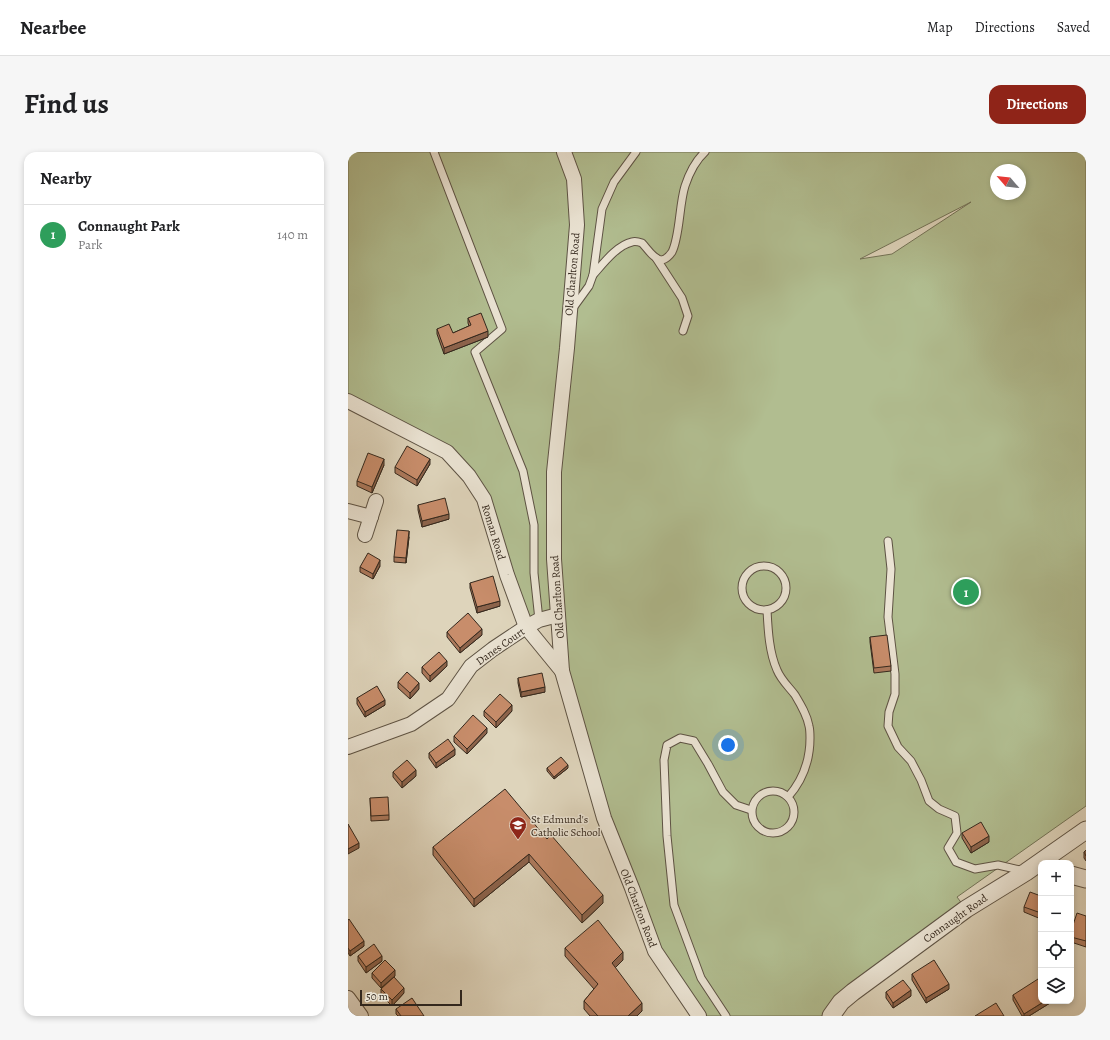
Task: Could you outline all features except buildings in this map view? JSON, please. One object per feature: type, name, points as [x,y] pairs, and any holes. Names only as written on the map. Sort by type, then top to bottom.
[{"type":"street","name":"Old Charlton Road","points":[[564,152],[574,179],[576,225],[554,472],[554,560],[562,671],[604,818],[655,951],[698,1016]]},
{"type":"street","name":"Roman Road","points":[[348,401],[447,452],[469,476],[484,499],[507,575],[526,627],[562,671]]},
{"type":"street","points":[[365,535],[376,502]]},
{"type":"street","points":[[348,511],[371,517]]},
{"type":"street","name":"Danes Court","points":[[348,747],[411,724],[448,699],[471,666],[526,627],[539,620],[558,615]]},
{"type":"street","name":"Connaught Road","points":[[831,1016],[841,1002],[853,992],[966,909],[1035,867],[1086,830]]},
{"type":"street","points":[[1074,876],[1086,879]]},
{"type":"street","points":[[348,998],[362,1016]]},
{"type":"lane","points":[[434,152],[502,329],[475,352],[523,470],[534,525],[534,573],[539,620]]},
{"type":"lane","points":[[569,313],[589,286],[593,275],[602,209],[614,182],[636,152]]},
{"type":"lane","points":[[656,258],[662,260],[671,254],[675,241],[685,186],[695,165],[704,152]]},
{"type":"lane","points":[[593,275],[611,255],[623,246],[633,241],[642,243],[656,258],[682,298],[688,316],[683,330]]},
{"type":"lane","points":[[888,541],[891,570],[888,617],[895,674],[894,694],[889,712],[888,726],[898,747],[911,761],[922,780],[929,801],[939,809],[955,816],[957,833],[948,848],[956,862],[975,869],[998,865],[1035,867]]},
{"type":"lane","points":[[764,566],[778,570],[786,583],[784,597],[780,603],[774,608],[767,610],[760,610],[753,607],[744,597],[742,590],[746,576],[750,571],[757,567],[764,566]]},
{"type":"lane","points":[[767,610],[770,640],[776,666],[800,704],[810,727],[810,748],[807,764],[801,779],[788,797]]},
{"type":"lane","points":[[726,1016],[701,978],[674,905],[667,836],[664,760],[667,745],[680,738],[694,741],[708,764],[722,792],[736,805],[751,810]]},
{"type":"lane","points":[[776,790],[788,797],[792,803],[794,817],[786,829],[773,833],[759,829],[752,817],[751,810],[757,797],[762,793],[776,790]]},
{"type":"green space","points":[[348,152],[1086,152],[1086,806],[957,897],[966,909],[831,1016],[699,1016],[655,951],[562,671],[558,615],[526,627],[484,499],[447,452],[348,401]],"holes":[[[971,202],[892,254],[860,259]]]},
{"type":"place","name":"Connaught Park","points":[[966,592]]},
{"type":"place","name":"St Edmund's Catholic School","points":[[518,840]]}]
